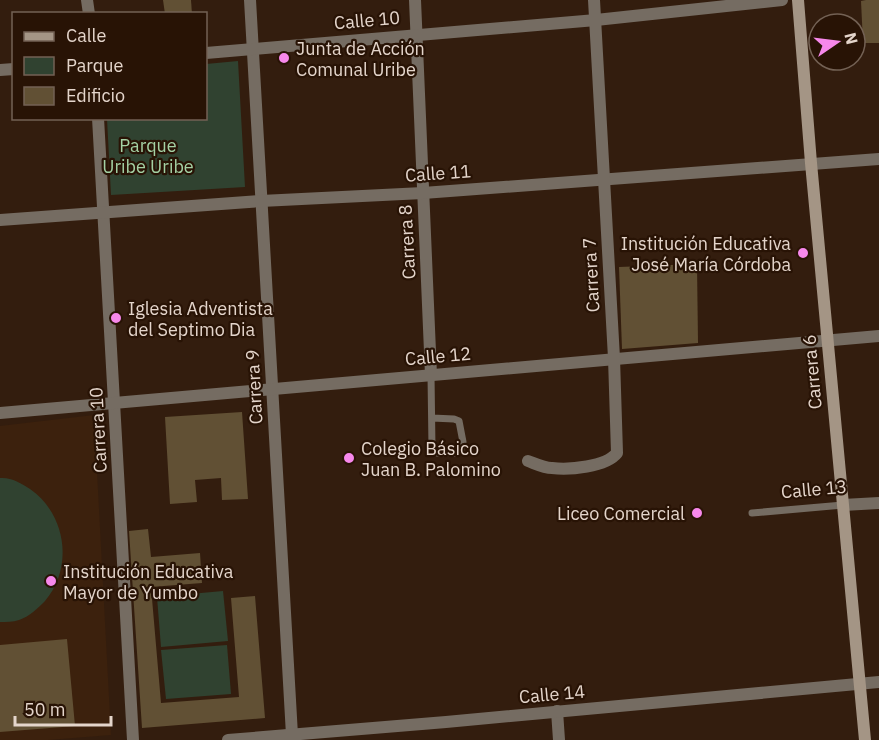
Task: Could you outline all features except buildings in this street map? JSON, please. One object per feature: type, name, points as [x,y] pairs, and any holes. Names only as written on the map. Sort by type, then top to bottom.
[{"type":"street","name":"Carrera 9","points":[[250,0],[292,735]]},
{"type":"street","name":"Carrera 8","points":[[415,0],[431,375]]},
{"type":"street","name":"Carrera 7","points":[[528,461],[556,469],[600,464],[612,460],[617,453],[614,358],[594,0]]},
{"type":"street","name":"Calle 10","points":[[207,53],[596,20],[782,0]]},
{"type":"street","name":"Carrera 6","points":[[798,0],[827,341],[865,740]]},
{"type":"street","name":"Carrera 10","points":[[98,120],[133,740]]},
{"type":"street","name":"Calle 11","points":[[0,220],[104,211],[423,193],[879,159]]},
{"type":"street","name":"Calle 12","points":[[0,413],[879,336]]},
{"type":"street","name":"Calle 13","points":[[843,505],[879,503]]},
{"type":"street","name":"Calle 14","points":[[228,740],[879,682]]},
{"type":"street","points":[[557,711],[559,740]]},
{"type":"lane","points":[[431,375],[432,448],[433,451],[456,453],[461,450],[463,442],[459,421],[454,418],[432,418]]},
{"type":"lane","name":"Calle 13","points":[[752,513],[843,505]]},
{"type":"shaded area","name":"Institución Educativa Mayor de Yumbo","points":[[94,415],[111,735],[48,740],[0,740],[0,426]]},
{"type":"green space","name":"Parque Uribe Uribe","points":[[238,61],[245,187],[111,195],[107,120],[207,120],[207,64]]},
{"type":"green space","points":[[0,478],[8,478],[19,483],[42,500],[52,512],[62,542],[60,573],[45,601],[26,617],[7,622],[0,622]]},
{"type":"green space","points":[[223,591],[228,641],[161,647],[157,597]]},
{"type":"green space","points":[[227,645],[231,694],[166,699],[161,650]]},
{"type":"place","name":"Junta de Acción Comunal Uribe","points":[[284,58]]},
{"type":"place","name":"Institución Educativa José María Córdoba","points":[[803,253]]},
{"type":"place","name":"Iglesia Adventista del Septimo Dia","points":[[116,318]]},
{"type":"place","name":"Colegio Básico Juan B. Palomino","points":[[349,458]]},
{"type":"place","name":"Liceo Comercial","points":[[697,513]]},
{"type":"place","name":"Institución Educativa Mayor de Yumbo","points":[[51,581]]}]
